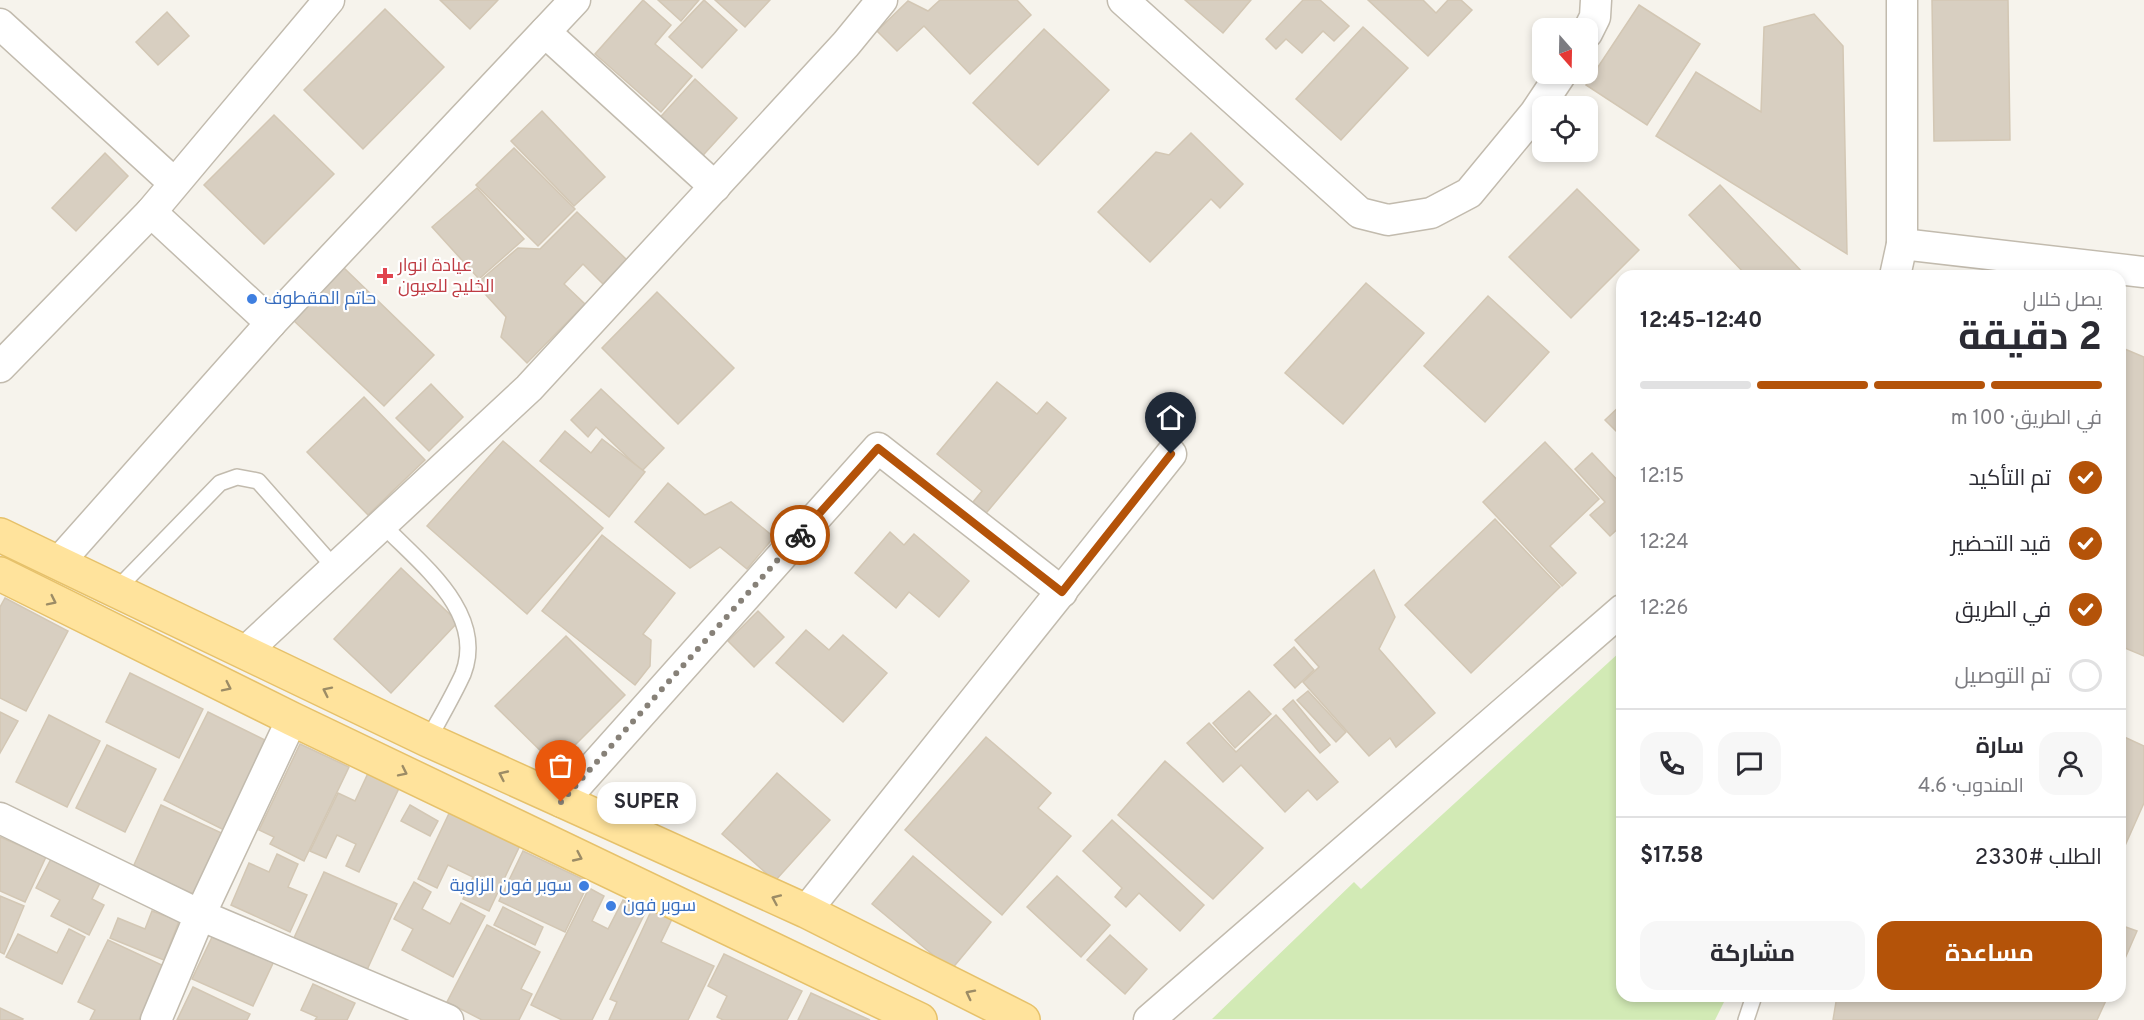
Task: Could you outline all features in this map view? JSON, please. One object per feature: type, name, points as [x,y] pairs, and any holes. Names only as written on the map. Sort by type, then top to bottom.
[{"type":"main road","points":[[0,535],[428,740],[806,911],[1023,1020]]},
{"type":"main road","points":[[0,574],[292,719],[920,1020]]},
{"type":"street","points":[[0,367],[151,212],[329,0]]},
{"type":"street","points":[[58,563],[271,322],[575,0]]},
{"type":"street","points":[[246,651],[529,388],[846,44],[882,0]]},
{"type":"street","points":[[1123,0],[1360,213],[1388,220],[1431,213],[1469,193],[1535,113],[1554,84]]},
{"type":"street","points":[[1594,18],[1596,0]]},
{"type":"street","points":[[1896,270],[1902,244],[1902,0]]},
{"type":"street","points":[[0,24],[174,183]]},
{"type":"street","points":[[545,32],[715,187]]},
{"type":"street","points":[[151,212],[271,322]]},
{"type":"street","points":[[1902,244],[2144,272]]},
{"type":"street","points":[[561,802],[878,448],[1062,592]]},
{"type":"street","points":[[806,911],[1171,454]]},
{"type":"street","points":[[1149,1020],[1616,615]]},
{"type":"street","points":[[156,1020],[200,915],[292,719]]},
{"type":"street","points":[[0,818],[200,915],[432,1017]]},
{"type":"lane","points":[[116,590],[220,483],[237,477],[258,482],[335,568]]},
{"type":"lane","points":[[382,524],[453,598],[469,637],[464,672],[428,740]]},
{"type":"lane","points":[[1746,1020],[1752,1002]]},
{"type":"green space","points":[[1616,656],[1616,1002],[1724,1002],[1715,1020],[1212,1019],[1354,882],[1361,889]]},
{"type":"building","points":[[440,0],[498,0],[470,29]]},
{"type":"building","points":[[643,0],[671,25],[655,44],[692,76],[661,112],[595,54]]},
{"type":"building","points":[[658,0],[699,0],[681,21]]},
{"type":"building","points":[[704,0],[737,30],[702,68],[669,37]]},
{"type":"building","points":[[715,0],[770,0],[745,27]]},
{"type":"building","points":[[940,0],[1017,0],[1031,15],[970,74],[924,26],[897,51],[877,31],[908,1],[928,11]]},
{"type":"building","points":[[1185,0],[1251,0],[1223,33]]},
{"type":"building","points":[[1303,0],[1320,0],[1349,26],[1334,41],[1323,31],[1302,53],[1286,39],[1276,49],[1266,39]]},
{"type":"building","points":[[1368,0],[1423,0],[1436,13],[1448,0],[1461,0],[1472,10],[1428,56]]},
{"type":"building","points":[[1932,0],[2008,0],[2010,140],[1934,141]]},
{"type":"building","points":[[1639,5],[1700,44],[1647,125],[1586,85],[1598,84],[1598,67]]},
{"type":"building","points":[[385,9],[444,67],[363,149],[304,90]]},
{"type":"building","points":[[167,12],[189,36],[158,65],[136,42]]},
{"type":"building","points":[[1814,14],[1843,46],[1847,254],[1656,136],[1696,72],[1761,112],[1764,27]]},
{"type":"building","points":[[1363,27],[1408,68],[1341,140],[1296,99]]},
{"type":"building","points":[[1044,29],[1109,90],[1038,165],[973,103]]},
{"type":"building","points":[[695,79],[737,118],[696,163],[654,124]]},
{"type":"building","points":[[542,111],[605,177],[574,206],[511,141]]},
{"type":"building","points":[[274,115],[334,174],[264,244],[204,185]]},
{"type":"building","points":[[1191,133],[1243,184],[1220,208],[1211,199],[1150,262],[1098,212],[1156,152],[1169,155]]},
{"type":"building","points":[[514,148],[575,209],[538,246],[476,185]]},
{"type":"building","points":[[105,153],[128,176],[76,231],[52,208]]},
{"type":"building","points":[[1720,185],[1800,270],[1741,270],[1689,215]]},
{"type":"building","points":[[477,188],[524,239],[479,279],[432,227]]},
{"type":"building","points":[[1577,189],[1639,250],[1619,270],[1616,270],[1616,273],[1571,318],[1509,257]]},
{"type":"building","points":[[577,212],[627,260],[603,284],[583,264],[564,284],[585,304],[527,363],[501,337],[506,317],[476,284],[518,248],[540,249]]},
{"type":"building","points":[[343,267],[434,355],[384,406],[292,319]]},
{"type":"building","points":[[1366,283],[1424,333],[1343,424],[1285,373]]},
{"type":"building","points":[[657,292],[734,368],[678,424],[602,348]]},
{"type":"building","points":[[1488,296],[1549,352],[1485,422],[1424,366]]},
{"type":"building","points":[[2126,350],[2144,357],[2144,656],[2126,648]]},
{"type":"building","points":[[997,382],[1037,414],[1047,402],[1066,418],[982,518],[969,507],[982,491],[937,454]]},
{"type":"building","points":[[431,384],[463,417],[429,451],[396,418]]},
{"type":"building","points":[[601,389],[664,448],[642,471],[596,427],[588,437],[571,420]]},
{"type":"building","points":[[364,397],[425,460],[368,515],[307,452]]},
{"type":"building","points":[[1616,410],[1616,431],[1605,420]]},
{"type":"building","points":[[565,431],[591,453],[602,439],[645,472],[609,517],[540,461]]},
{"type":"building","points":[[503,441],[603,528],[527,614],[427,526]]},
{"type":"building","points":[[1545,442],[1599,499],[1550,546],[1576,573],[1562,586],[1483,502]]},
{"type":"building","points":[[1592,453],[1616,479],[1616,530],[1610,536],[1590,515],[1605,502],[1575,469]]},
{"type":"building","points":[[668,483],[705,515],[731,502],[774,537],[747,569],[720,547],[690,568],[635,522]]},
{"type":"building","points":[[1495,519],[1560,587],[1471,673],[1405,605]]},
{"type":"building","points":[[890,532],[904,545],[914,534],[969,581],[939,617],[909,592],[896,608],[855,573]]},
{"type":"building","points":[[602,535],[675,593],[643,634],[651,640],[650,666],[635,685],[542,611]]},
{"type":"building","points":[[401,568],[458,622],[391,693],[334,639]]},
{"type":"building","points":[[1374,570],[1395,617],[1379,649],[1435,713],[1396,747],[1390,738],[1369,756],[1303,682],[1319,667],[1295,640]]},
{"type":"building","points":[[5,598],[68,631],[26,711],[0,698],[0,607]]},
{"type":"building","points":[[758,611],[784,637],[754,667],[728,641]]},
{"type":"building","points":[[806,630],[829,650],[843,635],[887,673],[843,722],[776,663]]},
{"type":"building","points":[[566,636],[625,695],[555,765],[495,706]]},
{"type":"building","points":[[1294,647],[1314,670],[1295,688],[1274,665]]},
{"type":"building","points":[[130,673],[203,709],[179,758],[106,722]]},
{"type":"building","points":[[1249,691],[1271,714],[1235,748],[1213,723]]},
{"type":"building","points":[[1308,691],[1346,732],[1336,742],[1297,700]]},
{"type":"building","points":[[1293,700],[1330,745],[1320,753],[1283,709]]},
{"type":"building","points":[[0,712],[18,721],[0,753]]},
{"type":"building","points":[[208,712],[275,745],[230,833],[164,800]]},
{"type":"building","points":[[49,715],[100,741],[67,807],[16,782]]},
{"type":"building","points":[[1276,715],[1338,782],[1317,800],[1308,790],[1285,812],[1241,765],[1223,782],[1187,743],[1209,723],[1236,752]]},
{"type":"building","points":[[986,737],[1051,793],[1038,808],[1071,836],[1002,915],[905,830]]},
{"type":"building","points":[[2126,738],[2144,746],[2144,803],[2126,844]]},
{"type":"building","points":[[300,744],[349,767],[304,861],[270,844],[274,837],[259,830]]},
{"type":"building","points":[[107,745],[156,769],[125,832],[76,808]]},
{"type":"building","points":[[1165,761],[1263,848],[1213,899],[1118,815]]},
{"type":"building","points":[[370,769],[401,784],[359,872],[346,866],[356,844],[337,835],[326,858],[310,851],[338,793],[355,801]]},
{"type":"building","points":[[777,773],[830,820],[775,881],[722,834]]},
{"type":"building","points":[[161,805],[226,835],[198,896],[133,867]]},
{"type":"building","points":[[410,805],[438,821],[430,836],[401,821]]},
{"type":"building","points":[[453,805],[523,839],[489,911],[463,899],[473,877],[448,865],[437,888],[418,879]]},
{"type":"building","points":[[1112,820],[1204,905],[1180,931],[1139,893],[1126,907],[1115,897],[1122,888],[1083,851]]},
{"type":"building","points":[[0,837],[46,857],[25,902],[0,891]]},
{"type":"building","points":[[523,851],[589,882],[565,932],[499,901]]},
{"type":"building","points":[[277,854],[298,864],[288,887],[307,895],[290,932],[231,905],[249,863],[269,872]]},
{"type":"building","points":[[53,855],[102,879],[92,899],[104,905],[89,935],[51,916],[60,900],[36,888]]},
{"type":"building","points":[[913,856],[991,922],[951,970],[872,904]]},
{"type":"building","points":[[324,872],[397,904],[366,972],[293,940]]},
{"type":"building","points":[[1057,876],[1110,925],[1081,957],[1027,907]]},
{"type":"building","points":[[414,882],[431,892],[422,909],[450,924],[461,903],[485,916],[453,977],[402,950],[413,929],[394,919]]},
{"type":"building","points":[[589,888],[604,896],[592,921],[608,929],[623,900],[646,911],[592,1020],[562,1020],[531,1005]]},
{"type":"building","points":[[0,896],[24,906],[4,954],[0,952]]},
{"type":"building","points":[[503,907],[543,927],[535,945],[494,925]]},
{"type":"building","points":[[653,907],[673,917],[661,942],[714,966],[688,1020],[609,1020],[617,1002],[610,999]]},
{"type":"building","points":[[152,911],[179,921],[164,960],[110,938],[118,918],[145,929]]},
{"type":"building","points":[[487,925],[540,952],[521,989],[532,994],[519,1020],[482,1020],[447,1002]]},
{"type":"building","points":[[2126,927],[2137,931],[2126,956]]},
{"type":"building","points":[[69,929],[85,937],[62,984],[6,957],[18,934],[57,953]]},
{"type":"building","points":[[214,933],[274,961],[253,1006],[192,979]]},
{"type":"building","points":[[1110,935],[1147,969],[1125,994],[1087,960]]},
{"type":"building","points":[[108,940],[164,966],[139,1020],[90,1020],[95,1010],[78,1002]]},
{"type":"building","points":[[724,954],[802,991],[787,1020],[723,1020],[717,1017],[727,996],[708,986]]},
{"type":"building","points":[[313,984],[355,1003],[347,1020],[315,1020],[317,1017],[301,1010]]},
{"type":"building","points":[[193,987],[250,1014],[247,1020],[177,1020]]},
{"type":"building","points":[[811,993],[870,1020],[798,1020]]},
{"type":"building","points":[[1836,1002],[2105,1002],[2097,1020],[1833,1020]]},
{"type":"building","points":[[0,1008],[23,1019],[0,1020]]},
{"type":"way so far","points":[[561,802],[800,535]]},
{"type":"place","name":"عيادة انوار الخليج للعيون","points":[[385,276]]},
{"type":"place","name":"حاتم المقطوف","points":[[252,299]]},
{"type":"place","name":"SUPER","points":[[561,802]]},
{"type":"place","name":"سوبر فون الزاوية","points":[[584,886]]},
{"type":"place","name":"سوبر فون","points":[[611,906]]},
{"type":"route","points":[[800,535],[878,448],[1062,592],[1171,454]]}]
